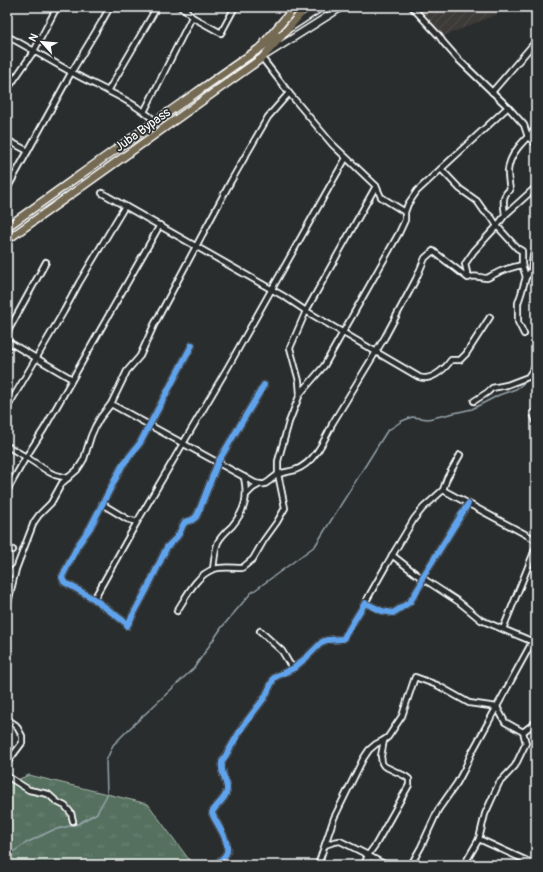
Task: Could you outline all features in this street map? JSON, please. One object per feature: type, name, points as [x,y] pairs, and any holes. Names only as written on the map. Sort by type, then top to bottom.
[{"type":"main road","name":"Juba Bypass","points":[[258,49],[295,7]]},
{"type":"main road","name":"Juba Bypass","points":[[7,240],[262,58],[306,7]]},
{"type":"main road","points":[[286,31],[322,7]]},
{"type":"main road","points":[[262,58],[342,7]]},
{"type":"main road","name":"Juba Bypass","points":[[7,227],[155,121],[286,31]]},
{"type":"street","points":[[7,90],[34,51],[57,7]]},
{"type":"street","points":[[7,189],[71,72],[102,23],[110,7]]},
{"type":"street","points":[[108,91],[157,7]]},
{"type":"street","points":[[180,7],[187,9],[192,17],[221,33],[235,7]]},
{"type":"street","points":[[412,7],[458,59],[508,107],[524,125],[528,137],[536,144]]},
{"type":"street","points":[[144,112],[192,17]]},
{"type":"street","points":[[7,36],[108,91],[144,112],[155,121]]},
{"type":"street","points":[[492,92],[536,41]]},
{"type":"street","points":[[262,58],[332,144],[376,186],[381,197],[405,212]]},
{"type":"street","points":[[7,607],[16,569],[35,519],[52,503],[62,483],[77,470],[84,459],[95,427],[111,404],[127,371],[140,356],[154,325],[231,181],[268,116],[289,93]]},
{"type":"street","points":[[177,611],[198,580],[205,573],[213,569],[226,567],[242,568],[253,559],[285,508],[278,474],[278,461],[289,422],[300,394],[324,366],[406,220],[405,212],[408,204],[417,191],[508,107]]},
{"type":"street","points":[[505,215],[504,196],[506,192],[510,190],[508,172],[509,163],[517,149],[536,129]]},
{"type":"street","points":[[7,140],[28,151]]},
{"type":"street","points":[[94,599],[272,290],[346,158]]},
{"type":"street","points":[[441,169],[460,190],[477,201],[497,226],[517,248],[522,251],[522,265],[526,277]]},
{"type":"street","points":[[300,394],[290,348],[306,311],[376,186]]},
{"type":"street","points":[[468,278],[465,264],[474,250],[497,226],[505,215],[536,187]]},
{"type":"street","points":[[102,193],[285,297],[419,378],[433,376],[447,366],[451,360],[460,360],[466,354],[490,316]]},
{"type":"street","points":[[7,408],[125,206]]},
{"type":"street","points":[[7,491],[160,225]]},
{"type":"street","points":[[524,334],[518,322],[518,303],[526,277],[531,271],[536,247]]},
{"type":"street","points":[[111,404],[255,483],[267,483],[278,474],[296,470],[312,458],[376,352],[416,279],[425,258],[433,251],[468,278]]},
{"type":"street","points":[[7,333],[46,262]]},
{"type":"street","points":[[468,278],[471,276],[476,276],[488,278],[510,268],[522,265]]},
{"type":"street","points":[[531,271],[536,276]]},
{"type":"street","points":[[7,342],[72,379]]},
{"type":"street","points":[[192,345],[140,443],[122,466],[90,528],[78,546],[62,577],[64,582],[94,599],[126,623],[127,626],[167,547],[176,538],[185,522],[196,517],[218,462],[264,385]]},
{"type":"street","points":[[474,401],[492,388],[507,385],[528,377],[536,365]]},
{"type":"street","points":[[534,413],[536,422]]},
{"type":"street","points":[[7,446],[55,475],[68,478]]},
{"type":"street","points":[[215,865],[226,854],[228,848],[227,842],[212,814],[224,798],[227,789],[221,768],[222,762],[243,726],[265,697],[274,678],[294,668],[322,642],[327,640],[343,639],[392,555],[419,513],[443,490],[447,478],[460,455]]},
{"type":"street","points":[[213,569],[218,543],[223,534],[238,518],[245,502],[246,490],[244,477]]},
{"type":"street","points":[[246,494],[260,484]]},
{"type":"street","points":[[443,490],[536,540]]},
{"type":"street","points":[[102,504],[127,519],[137,522]]},
{"type":"street","points":[[365,603],[382,611],[393,613],[410,602],[421,584],[422,578],[468,504]]},
{"type":"street","points":[[7,547],[13,550]]},
{"type":"street","points":[[503,629],[536,547]]},
{"type":"street","points":[[392,555],[406,567],[459,602],[481,620],[534,642]]},
{"type":"street","points":[[7,576],[16,569]]},
{"type":"street","points":[[260,631],[282,651],[289,663],[294,668]]},
{"type":"street","points":[[410,865],[438,810],[457,783],[470,754],[534,642],[536,635]]},
{"type":"street","points":[[7,663],[7,681]]},
{"type":"street","points":[[318,865],[334,818],[363,759],[369,750],[388,737],[402,716],[415,677],[438,685],[469,704],[497,707]]},
{"type":"street","points":[[464,865],[479,839],[485,814],[499,783],[514,766],[526,743],[523,732],[505,722],[497,707]]},
{"type":"street","points":[[7,719],[16,725],[22,736],[22,743],[7,764]]},
{"type":"street","points":[[523,732],[536,722]]},
{"type":"street","points":[[364,865],[368,855],[409,785],[409,779],[384,766],[382,763],[381,756],[384,740]]},
{"type":"street","points":[[7,776],[29,790],[48,794],[57,802],[65,806],[71,813],[73,821]]},
{"type":"street","points":[[479,839],[536,865]]},
{"type":"street","points":[[325,845],[340,841],[368,855]]},
{"type":"street","points":[[364,865],[369,856],[386,865]]},
{"type":"shaded area","points":[[418,7],[514,7],[444,36]]},
{"type":"green space","points":[[29,775],[148,804],[193,865],[7,865],[7,784]]},
{"type":"waterway","points":[[7,856],[26,843],[53,830],[78,824],[97,813],[107,795],[106,761],[113,745],[194,668],[222,627],[251,593],[315,546],[387,431],[402,421],[412,417],[428,419],[472,409],[499,395],[516,389],[536,374]]},
{"type":"cycle path","points":[[192,345],[140,443],[122,466],[90,528],[78,545],[62,577],[64,582],[94,599],[126,623],[127,626],[167,547],[179,534],[185,522],[196,517],[218,462],[264,385]]},
{"type":"cycle path","points":[[215,865],[226,854],[227,850],[225,839],[212,813],[225,796],[227,789],[222,770],[222,762],[243,726],[265,697],[274,678],[294,668],[322,642],[327,640],[343,639],[365,603],[382,611],[393,613],[410,602],[421,584],[422,578],[468,504]]}]
